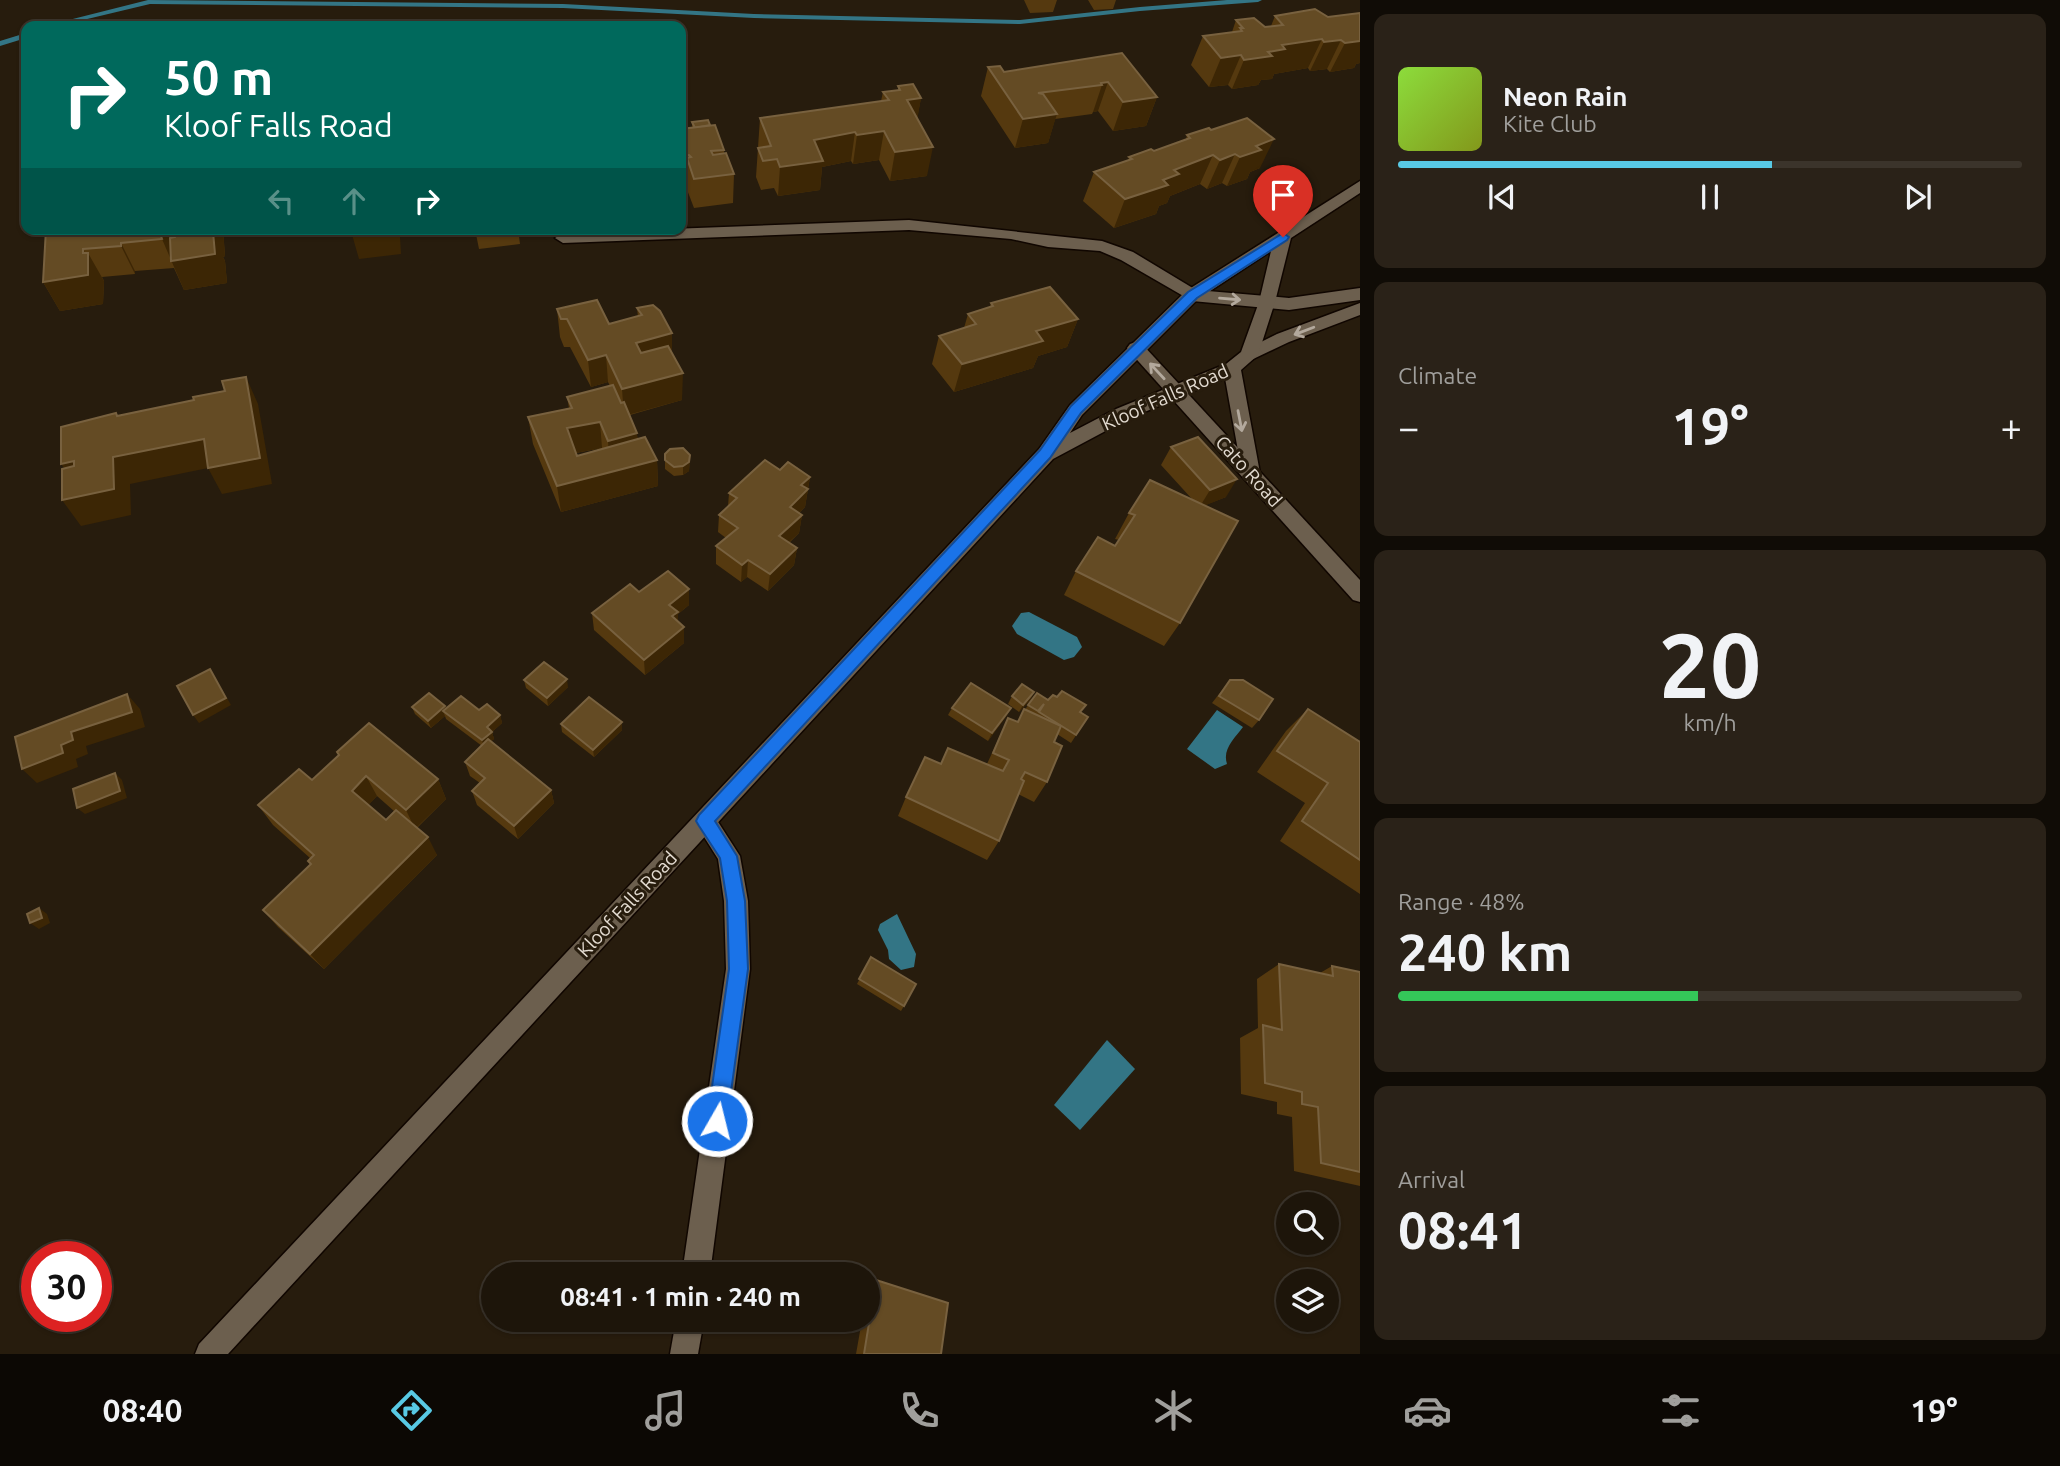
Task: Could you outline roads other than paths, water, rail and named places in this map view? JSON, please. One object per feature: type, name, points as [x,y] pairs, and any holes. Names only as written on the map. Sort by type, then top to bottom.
[{"type":"main road","name":"Kloof Falls Road","points":[[209,1354],[1045,454],[1076,410],[1136,348],[1192,295],[1360,186]]},
{"type":"main road","points":[[686,233],[909,225],[1011,234],[1048,242],[1102,246],[1127,256],[1192,295],[1268,302],[1309,302],[1360,294]]},
{"type":"main road","points":[[563,238],[643,235]]},
{"type":"main road","name":"Kloof Falls Road","points":[[1045,454],[1122,414],[1232,368],[1249,355],[1268,302],[1283,237]]},
{"type":"main road","points":[[1249,355],[1283,338],[1360,309]]},
{"type":"main road","name":"Cato Road","points":[[1136,348],[1360,594]]},
{"type":"main road","points":[[1232,368],[1251,473]]},
{"type":"main road","points":[[698,1262],[738,969],[736,901],[729,856],[705,821]]},
{"type":"main road","points":[[684,1354],[688,1332]]},
{"type":"water","points":[[1029,612],[1077,637],[1082,647],[1074,657],[1064,660],[1017,634],[1012,626],[1021,613]]},
{"type":"water","points":[[1217,710],[1243,727],[1226,753],[1227,764],[1215,769],[1187,749]]},
{"type":"water","points":[[897,914],[916,954],[914,967],[901,970],[889,959],[888,950],[878,930],[880,924]]},
{"type":"water","points":[[1107,1040],[1135,1069],[1080,1130],[1054,1105]]},
{"type":"waterway","points":[[70,21],[150,2],[563,6],[754,16],[1020,22],[1258,0]]},
{"type":"waterway","points":[[0,44],[21,37]]}]
